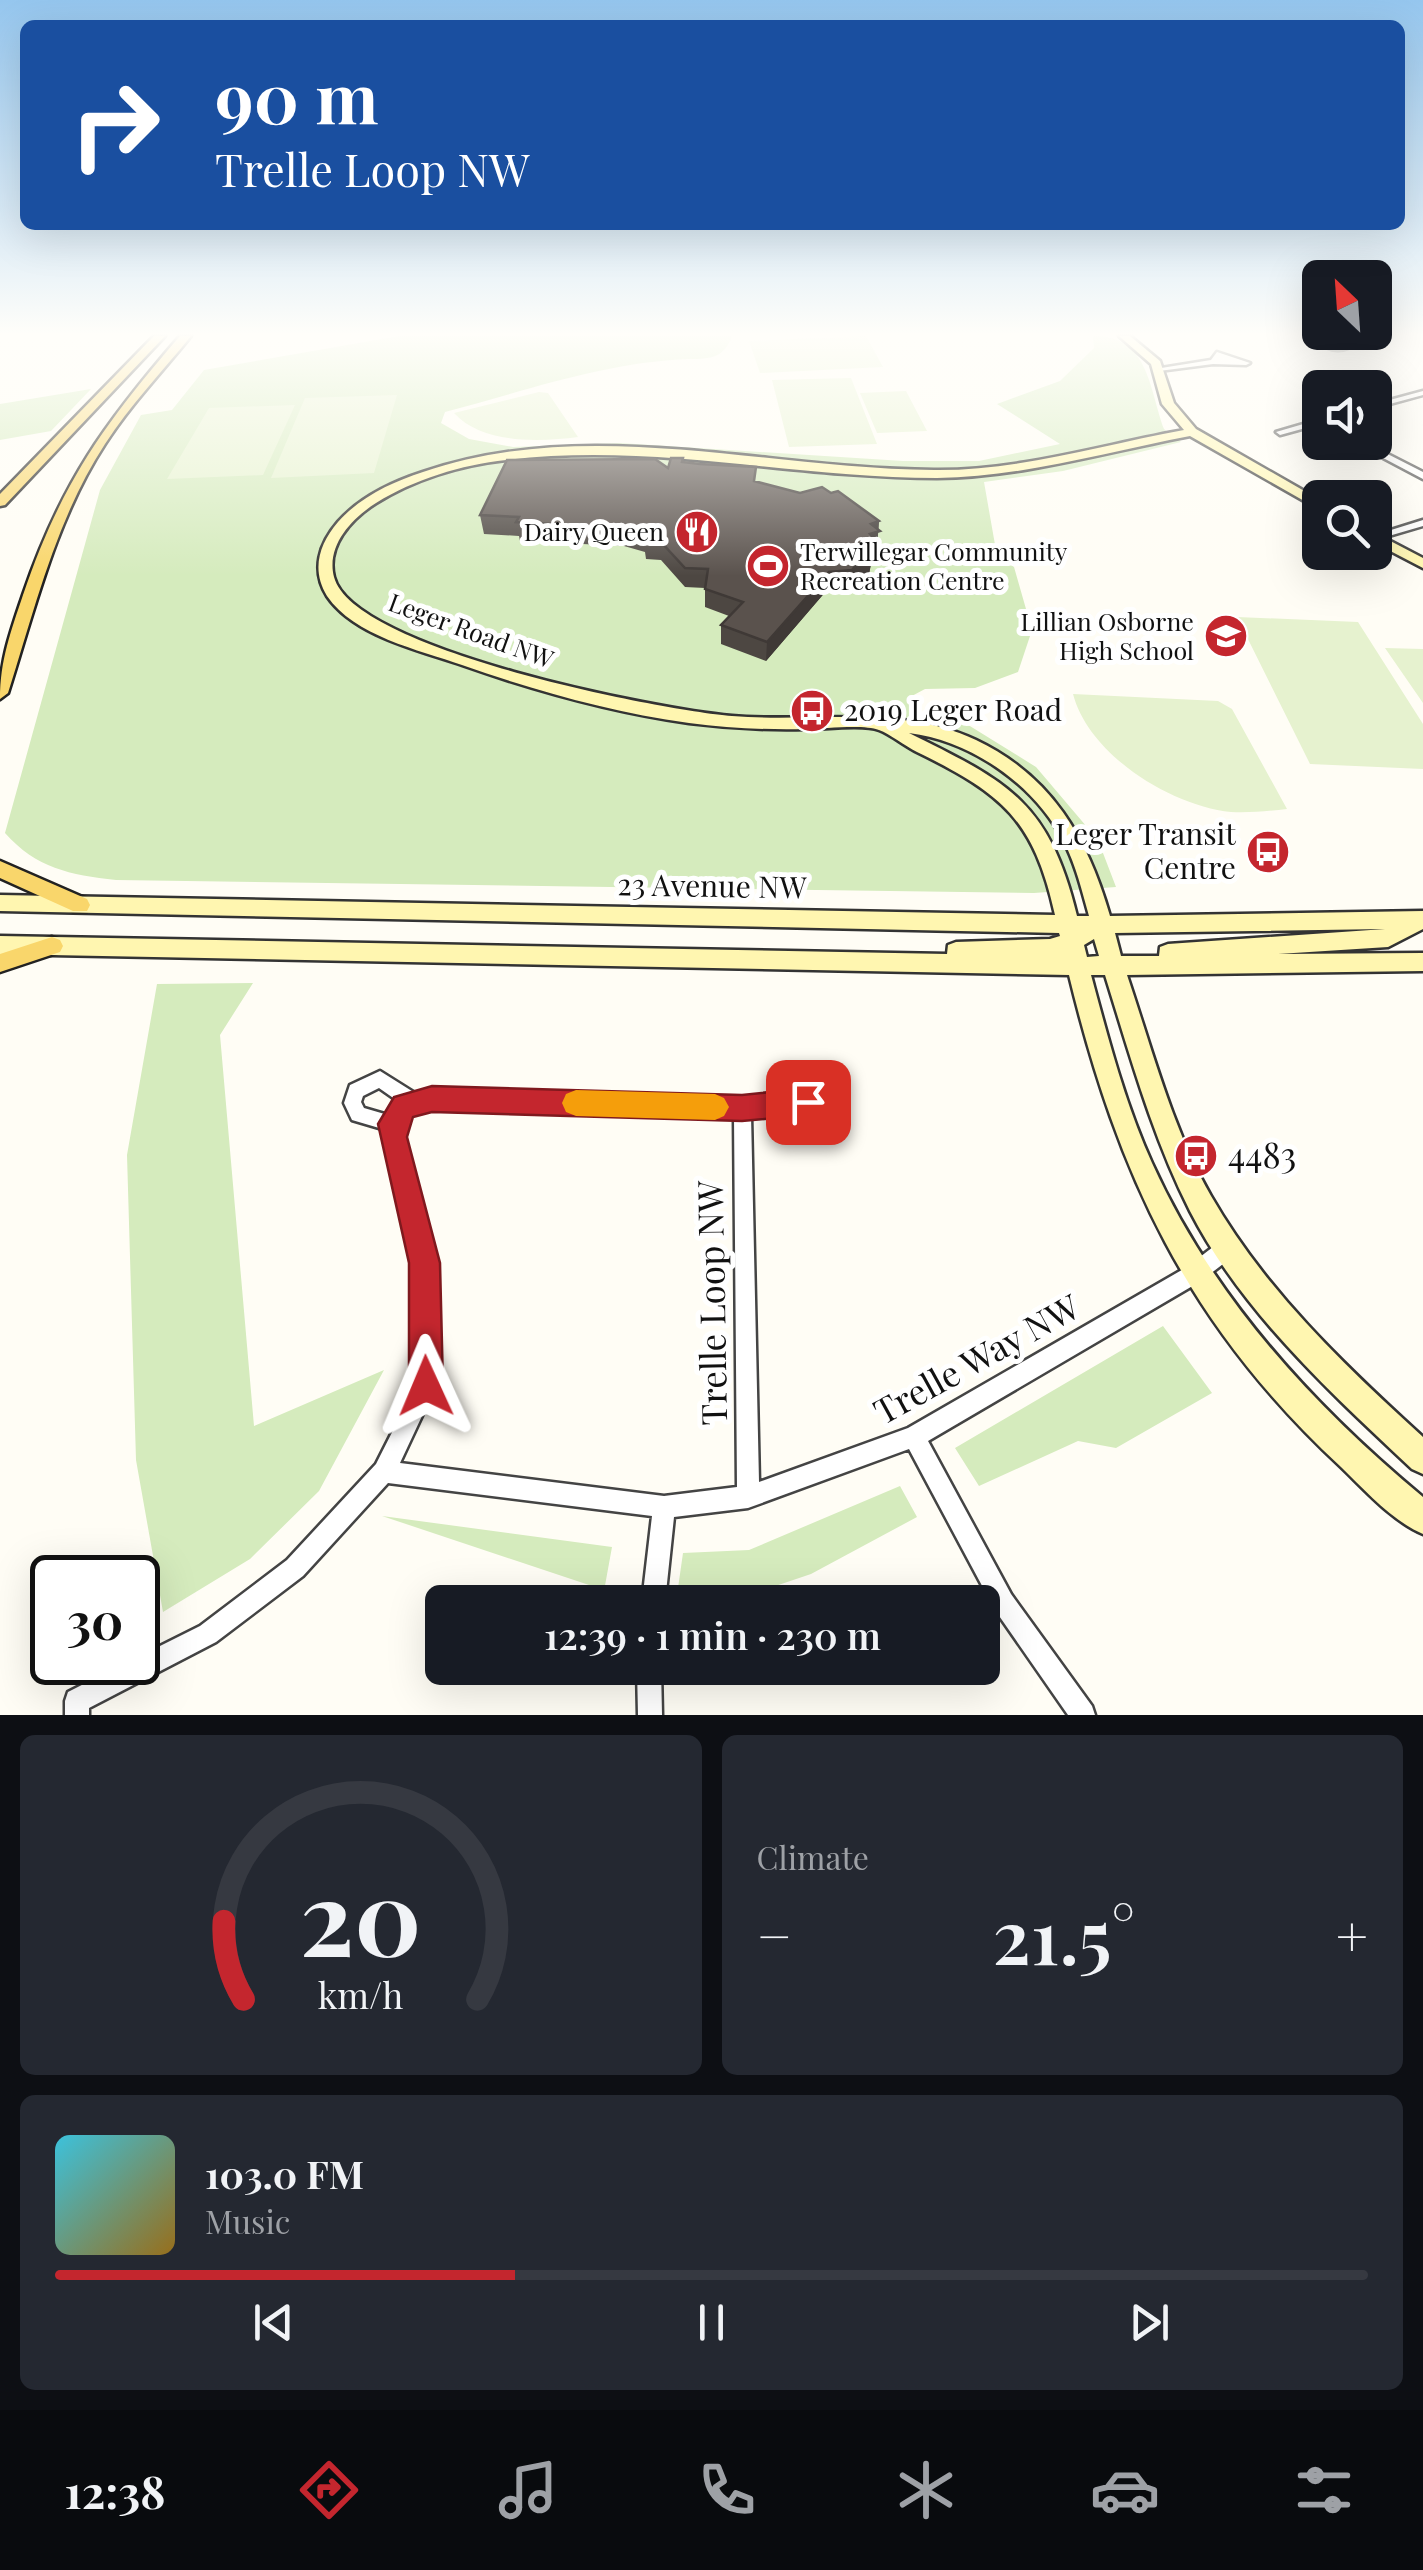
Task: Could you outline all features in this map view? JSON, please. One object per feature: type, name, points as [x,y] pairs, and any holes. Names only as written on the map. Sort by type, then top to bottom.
[{"type":"main road","points":[[0,502],[83,416]]},
{"type":"main road","points":[[0,693],[55,526],[85,465],[118,416]]},
{"type":"main road","points":[[0,869],[80,905]]},
{"type":"main road","points":[[0,963],[52,946]]},
{"type":"street","points":[[1178,416],[1192,432],[1302,496]]},
{"type":"street","points":[[1280,432],[1302,426]]},
{"type":"street","name":"Leger Road NW","points":[[1192,432],[1036,466],[963,473],[605,450],[508,455],[447,468],[392,488],[350,516],[329,547],[326,578],[335,596],[352,613],[376,627],[482,668],[580,699],[660,714],[886,728],[915,726],[965,744],[1013,770],[1042,795],[1070,829],[1084,855],[1112,962],[1180,1161],[1230,1247],[1308,1347],[1423,1458]]},
{"type":"street","points":[[1392,460],[1423,476]]},
{"type":"street","points":[[1392,533],[1423,523]]},
{"type":"street","points":[[1392,547],[1423,564]]},
{"type":"street","name":"Leger Road NW","points":[[886,728],[977,773],[1016,805],[1041,839],[1143,1173],[1194,1274],[1317,1419],[1423,1518]]},
{"type":"street","name":"23 Avenue NW","points":[[0,903],[1073,944],[1112,962],[1423,962]]},
{"type":"street","points":[[1073,944],[1104,925],[1420,921]]},
{"type":"street","points":[[1112,962],[1388,938],[1420,921]]},
{"type":"street","name":"23 Avenue NW","points":[[0,946],[730,959],[1073,944]]},
{"type":"street","points":[[392,1124],[358,1114],[352,1103],[356,1091],[380,1079],[412,1102],[742,1108],[808,1102]]},
{"type":"street","points":[[392,1124],[412,1102]]},
{"type":"street","name":"Trelle Loop NW","points":[[742,1108],[748,1497]]},
{"type":"street","points":[[77,1715],[77,1701],[208,1634],[295,1568],[384,1472],[426,1386],[424,1263],[392,1124]]},
{"type":"street","name":"Trelle Way NW","points":[[384,1472],[664,1506],[748,1497],[914,1437],[1194,1274],[1230,1247]]},
{"type":"street","points":[[914,1437],[1003,1602],[1082,1715]]},
{"type":"street","points":[[656,1585],[664,1506]]},
{"type":"street","points":[[649,1685],[650,1715]]},
{"type":"green space","points":[[0,416],[65,416],[51,431],[0,440]]},
{"type":"green space","points":[[140,416],[444,416],[441,423],[469,439],[513,447],[620,443],[903,461],[979,461],[1060,444],[1016,416],[1160,416],[1164,429],[1181,442],[1063,471],[984,482],[997,556],[1014,567],[1032,630],[1018,672],[975,688],[925,689],[910,697],[916,713],[965,723],[1036,767],[1098,840],[1116,887],[1034,893],[116,880],[55,868],[29,854],[5,833],[100,490]]},
{"type":"green space","points":[[204,416],[290,416],[263,475],[167,479]]},
{"type":"green space","points":[[297,416],[391,416],[374,473],[271,478]]},
{"type":"green space","points":[[458,416],[564,416],[578,437],[529,440],[495,436]]},
{"type":"green space","points":[[781,416],[866,416],[877,444],[789,447]]},
{"type":"green space","points":[[870,416],[919,416],[927,431],[877,433]]},
{"type":"green space","points":[[1237,617],[1358,622],[1423,724],[1423,769],[1310,764]]},
{"type":"green space","points":[[1385,648],[1423,649],[1423,703]]},
{"type":"green space","points":[[1073,694],[1218,701],[1232,709],[1287,809],[1231,812],[1183,800],[1159,788],[1114,757],[1082,716]]},
{"type":"green space","points":[[253,983],[220,1035],[254,1426],[384,1370],[319,1491],[250,1559],[163,1612],[160,1555],[153,1555],[136,1460],[127,1155],[157,984]]},
{"type":"green space","points":[[1163,1326],[1212,1393],[1116,1448],[1078,1441],[979,1486],[955,1448]]},
{"type":"green space","points":[[900,1486],[917,1517],[811,1574],[778,1585],[678,1585],[683,1553],[749,1550]]},
{"type":"green space","points":[[382,1516],[612,1547],[605,1585],[589,1585]]},
{"type":"building","name":"Terwillegar Community Recreation Centre","points":[[671,458],[756,467],[754,481],[800,493],[822,487],[831,493],[838,491],[879,521],[871,524],[880,531],[870,534],[879,544],[869,546],[872,555],[862,558],[852,570],[829,572],[767,642],[721,625],[743,602],[705,589],[708,569],[685,568],[660,541],[644,540],[646,535],[623,528],[516,522],[519,517],[480,515],[507,460],[655,459],[668,468]]},
{"type":"slow traffic","points":[[576,1103],[715,1107]]},
{"type":"place","name":"Dairy Queen","points":[[697,532]]},
{"type":"place","name":"Terwillegar Community Recreation Centre","points":[[768,566]]},
{"type":"place","name":"Lillian Osborne High School","points":[[1226,636]]},
{"type":"place","name":"2019 Leger Road","points":[[812,711]]},
{"type":"place","name":"Leger Transit Centre","points":[[1268,852]]},
{"type":"place","name":"4483","points":[[1196,1156]]},
{"type":"route","points":[[426,1386],[422,1244],[392,1137],[392,1124],[404,1106],[432,1099],[742,1108],[808,1102]]}]
